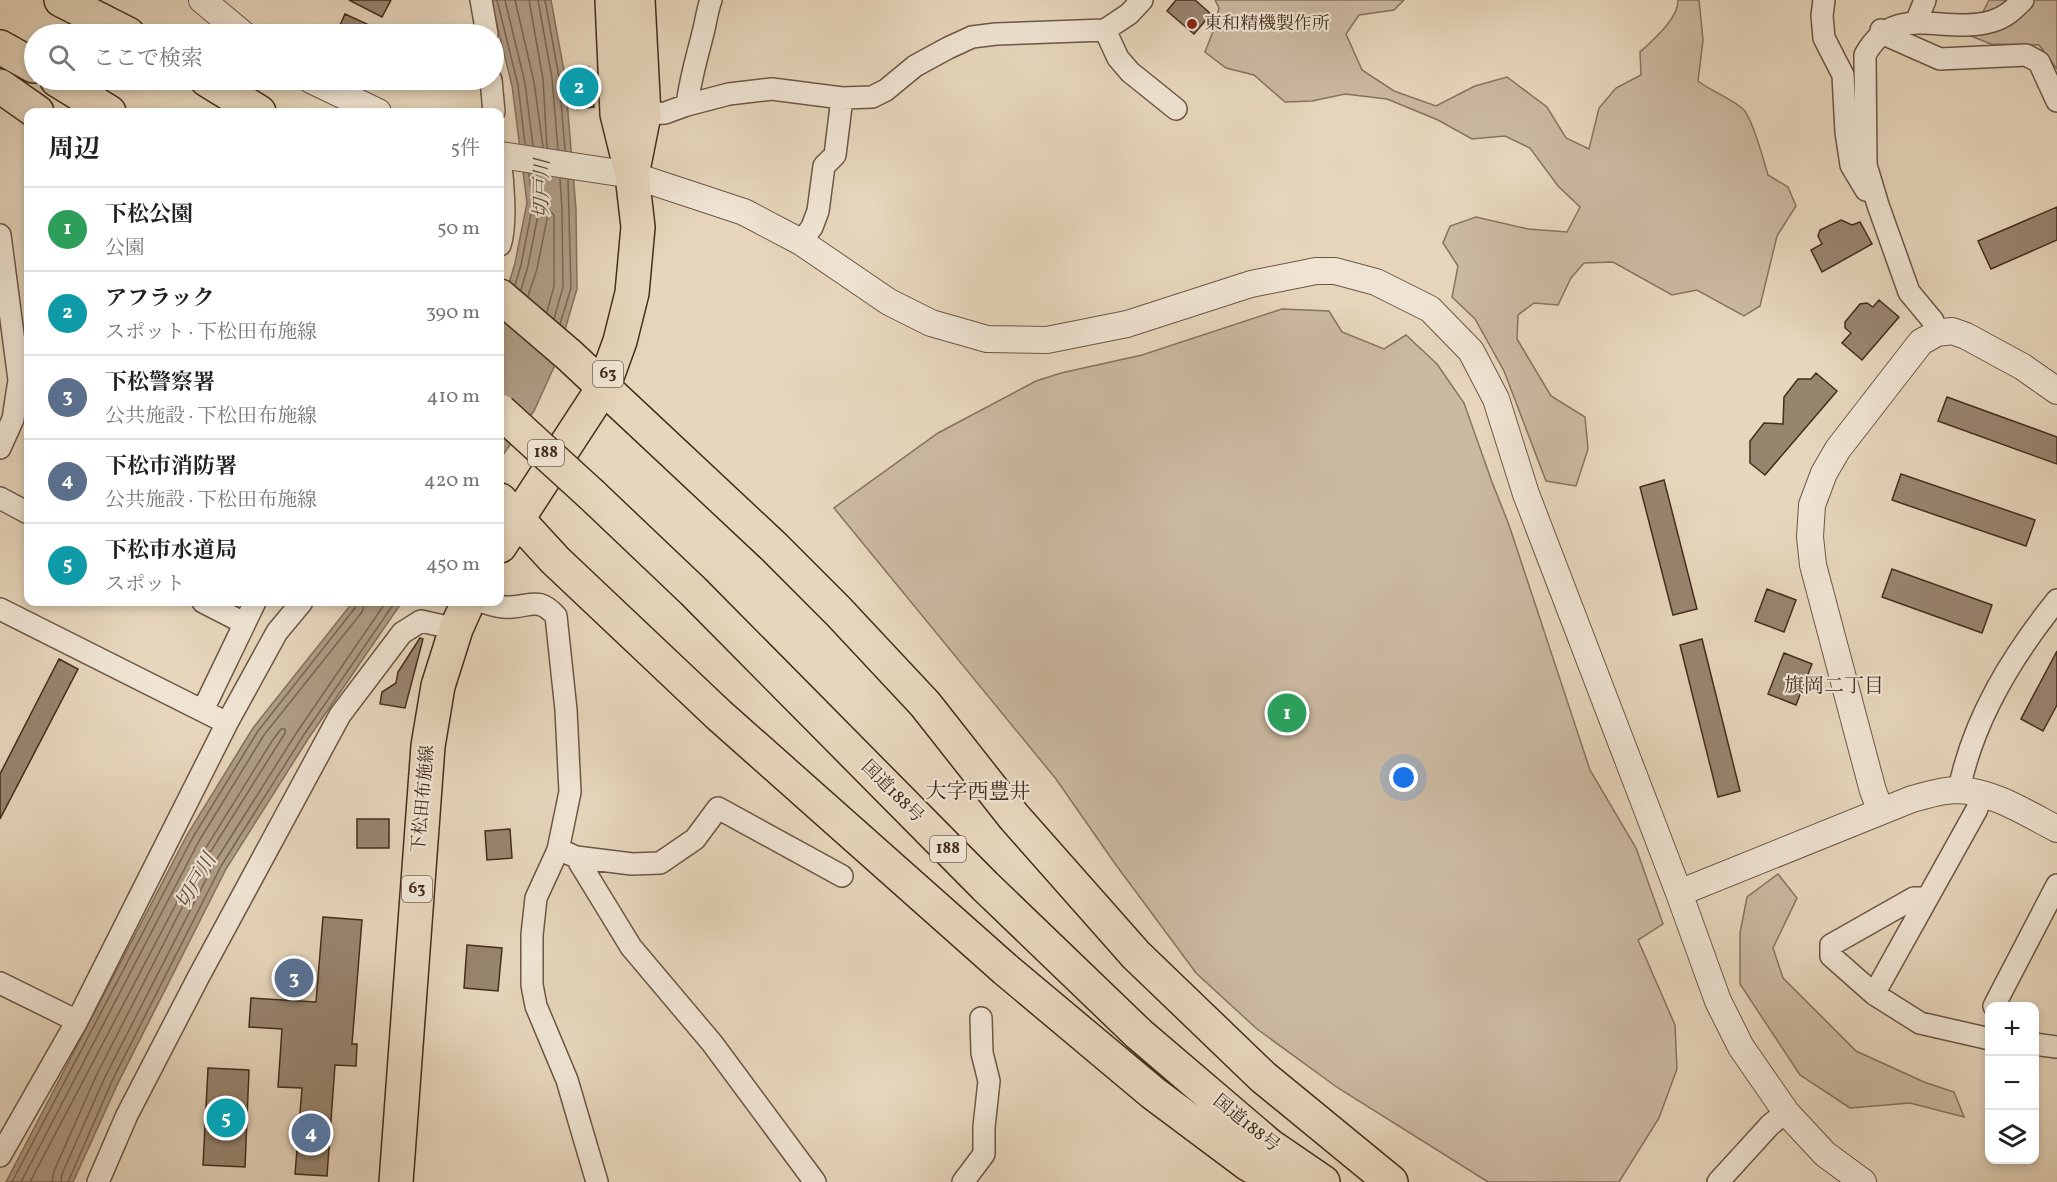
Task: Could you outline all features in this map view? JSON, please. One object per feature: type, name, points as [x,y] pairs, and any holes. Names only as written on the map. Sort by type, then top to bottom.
[{"type":"main road","points":[[62,0],[109,24]]},
{"type":"main road","name":"63","points":[[612,0],[631,115]]},
{"type":"main road","name":"63","points":[[504,528],[508,509],[603,388],[620,341],[632,293],[638,227],[632,175],[631,115],[638,0]]},
{"type":"main road","points":[[0,47],[24,60]]},
{"type":"main road","points":[[0,86],[31,108]]},
{"type":"main road","points":[[74,90],[103,108]]},
{"type":"main road","points":[[223,90],[252,108]]},
{"type":"main road","points":[[504,299],[569,356],[773,546],[838,611],[925,704],[1014,817],[1136,955],[1263,1077],[1391,1182]]},
{"type":"main road","name":"国道188号","points":[[504,415],[693,591],[985,885],[1139,1034],[1269,1145],[1323,1182]]},
{"type":"main road","points":[[508,509],[555,560],[718,715],[1005,969],[1153,1093],[1248,1164],[1278,1182]]},
{"type":"main road","name":"下松田布施線","points":[[396,1182],[428,747],[438,686],[462,615]]},
{"type":"street","points":[[202,0],[231,24]]},
{"type":"street","points":[[481,0],[485,24]]},
{"type":"street","points":[[687,105],[711,0]]},
{"type":"street","points":[[631,115],[665,113],[729,94],[772,89],[842,98],[872,97],[886,90],[915,66],[972,37],[1105,30],[1129,14],[1142,0]]},
{"type":"street","points":[[1824,0],[1822,16],[1824,38],[1843,75],[1846,132],[1851,165],[1878,205]]},
{"type":"street","points":[[1917,20],[1925,0]]},
{"type":"street","points":[[1937,333],[1933,321],[1909,292],[1866,165],[1865,55],[1872,40],[1881,30],[1895,21],[1917,20],[1971,24],[1992,21],[2007,15],[2023,0]]},
{"type":"street","points":[[1105,30],[1118,58],[1130,72],[1176,109]]},
{"type":"street","points":[[1881,30],[1888,36],[1940,59],[2025,55],[2039,62],[2057,101]]},
{"type":"street","points":[[332,90],[370,108]]},
{"type":"street","points":[[492,90],[494,108]]},
{"type":"street","points":[[801,242],[812,227],[818,211],[824,166],[835,155],[842,98]]},
{"type":"street","points":[[504,156],[632,175],[744,212],[801,242],[889,302],[931,323],[987,339],[1047,340],[1116,326],[1251,284],[1316,271],[1335,271],[1376,282],[1430,309],[1471,351],[1496,399],[1526,494],[1679,892],[1718,1001],[1740,1047],[1786,1112],[1826,1154],[1863,1182]]},
{"type":"street","points":[[0,235],[24,379],[13,419],[0,448]]},
{"type":"street","points":[[1881,811],[1867,770],[1813,566],[1810,537],[1812,505],[1824,473],[1838,449],[1921,342],[1937,333],[1952,331],[1966,336],[2023,367],[2057,391]]},
{"type":"street","points":[[0,498],[24,511]]},
{"type":"street","points":[[1874,994],[1976,811],[1964,766],[1992,696],[2038,624],[2057,600]]},
{"type":"street","points":[[495,606],[510,607],[535,603],[548,606],[556,616],[567,710],[570,792],[567,853],[536,898],[532,935],[532,985],[536,1006],[567,1080],[597,1182]]},
{"type":"street","points":[[211,606],[244,622]]},
{"type":"street","points":[[204,710],[253,606]]},
{"type":"street","points":[[0,1156],[77,1021],[227,723],[277,632],[299,606]]},
{"type":"street","points":[[0,609],[227,723]]},
{"type":"street","points":[[98,1182],[127,1115],[340,715],[402,633],[421,621],[462,615]]},
{"type":"street","points":[[1679,892],[1911,799],[1941,791],[1971,792],[2008,804],[2057,829]]},
{"type":"street","points":[[567,853],[632,864],[660,863],[695,839],[718,808],[842,876]]},
{"type":"street","points":[[567,853],[632,947],[712,1043],[815,1182]]},
{"type":"street","points":[[1996,1002],[2057,885]]},
{"type":"street","points":[[1927,898],[1914,898],[1831,945],[1831,956],[1874,994],[1920,1023],[1985,1039]]},
{"type":"street","points":[[0,983],[77,1021]]},
{"type":"street","points":[[963,1182],[984,1154],[984,1127],[989,1081],[982,1053],[981,1018]]},
{"type":"street","points":[[2039,1045],[2057,1047]]},
{"type":"street","points":[[1718,1182],[1770,1125],[1786,1112]]},
{"type":"shaded area","points":[[1215,0],[1404,0],[1394,10],[1359,15],[1346,34],[1362,70],[1394,91],[1436,106],[1475,86],[1507,77],[1547,107],[1566,138],[1589,149],[1599,108],[1616,88],[1641,75],[1640,52],[1670,21],[1678,0],[1699,0],[1703,40],[1698,81],[1743,109],[1754,130],[1768,175],[1788,187],[1796,206],[1777,236],[1760,306],[1744,316],[1697,290],[1672,295],[1613,262],[1584,263],[1571,278],[1558,305],[1534,303],[1518,315],[1517,339],[1551,396],[1585,417],[1588,449],[1576,486],[1546,481],[1504,371],[1475,319],[1452,297],[1458,266],[1443,243],[1450,226],[1476,217],[1528,229],[1567,232],[1580,207],[1558,186],[1530,148],[1505,136],[1472,139],[1438,120],[1387,99],[1345,94],[1312,101],[1285,102],[1254,75],[1226,68],[1205,52],[1219,8]]},
{"type":"shaded area","points":[[1989,0],[2057,0],[2057,69],[2039,45],[1991,44],[1971,36]]},
{"type":"shaded area","points":[[1282,309],[1329,311],[1342,332],[1384,349],[1406,335],[1437,364],[1464,403],[1509,525],[1590,770],[1636,848],[1663,924],[1638,940],[1675,1025],[1677,1069],[1659,1118],[1619,1182],[1488,1182],[1338,1088],[1257,1029],[1196,973],[1056,779],[834,508],[938,433],[1036,381],[1061,373],[1142,355]]},
{"type":"shaded area","points":[[1778,874],[1797,898],[1773,948],[1783,978],[1856,1051],[1924,1082],[1954,1092],[1964,1117],[1910,1103],[1850,1108],[1800,1075],[1740,984],[1740,933],[1747,897]]},
{"type":"water","name":"切戸川","points":[[491,0],[551,0],[565,76],[576,209],[577,289],[554,367],[534,411],[504,453],[504,300],[515,263],[527,203],[512,86],[504,53],[504,24],[497,24]]},
{"type":"water","name":"切戸川","points":[[350,606],[399,606],[308,739],[226,869],[118,1083],[73,1182],[6,1182],[187,835],[253,728]]},
{"type":"building","points":[[349,0],[391,0],[382,17]]},
{"type":"building","name":"東和精機製作所","points":[[1176,0],[1195,0],[1211,14],[1194,34],[1167,11]]},
{"type":"building","points":[[345,14],[367,24],[340,24]]},
{"type":"building","points":[[589,67],[594,107],[577,109],[574,68]]},
{"type":"building","points":[[2057,207],[2057,240],[1991,269],[1978,241]]},
{"type":"building","points":[[1841,220],[1852,225],[1860,222],[1872,244],[1822,272],[1811,250],[1822,244],[1818,236],[1820,230]]},
{"type":"building","points":[[1879,300],[1899,317],[1862,360],[1842,343],[1851,333],[1845,328],[1845,322],[1860,304],[1867,303],[1873,307]]},
{"type":"building","points":[[1816,373],[1837,391],[1765,475],[1750,463],[1750,441],[1764,423],[1783,424],[1784,397],[1798,379],[1811,379]]},
{"type":"building","points":[[1947,397],[2057,437],[2057,464],[1938,421]]},
{"type":"building","points":[[1901,474],[2035,520],[2026,546],[1892,500]]},
{"type":"building","points":[[1664,480],[1697,609],[1673,615],[1640,487]]},
{"type":"building","points":[[1892,569],[1992,605],[1982,633],[1882,597]]},
{"type":"building","points":[[1767,589],[1796,600],[1784,632],[1755,621]]},
{"type":"building","points":[[420,638],[423,639],[405,708],[380,704],[382,692],[396,683],[398,672]]},
{"type":"building","points":[[1702,639],[1740,791],[1718,797],[1680,645]]},
{"type":"building","points":[[2057,651],[2057,705],[2043,731],[2021,719]]},
{"type":"building","points":[[1784,653],[1812,664],[1796,705],[1768,694]]},
{"type":"building","points":[[59,659],[78,669],[0,819],[0,774]]},
{"type":"building","points":[[357,819],[389,819],[389,848],[357,848]]},
{"type":"building","points":[[510,829],[512,858],[487,860],[485,831]]},
{"type":"building","points":[[323,917],[362,920],[352,1044],[357,1044],[356,1066],[335,1065],[327,1176],[295,1174],[302,1088],[278,1087],[282,1029],[249,1027],[251,998],[316,1002]]},
{"type":"building","points":[[467,945],[502,948],[498,991],[464,988]]},
{"type":"building","points":[[208,1068],[249,1070],[245,1167],[203,1165]]},
{"type":"place","name":"東和精機製作所","points":[[1192,24]]},
{"type":"place","name":"アフラック","points":[[579,87]]},
{"type":"place","name":"下松公園","points":[[1287,713]]},
{"type":"place","name":"下松警察署","points":[[294,978]]},
{"type":"place","name":"下松市水道局","points":[[226,1118]]},
{"type":"place","name":"下松市消防署","points":[[311,1133]]},
{"type":"district","name":"旗岡二丁目","points":[[1834,687]]},
{"type":"district","name":"大字西豊井","points":[[978,792]]}]
